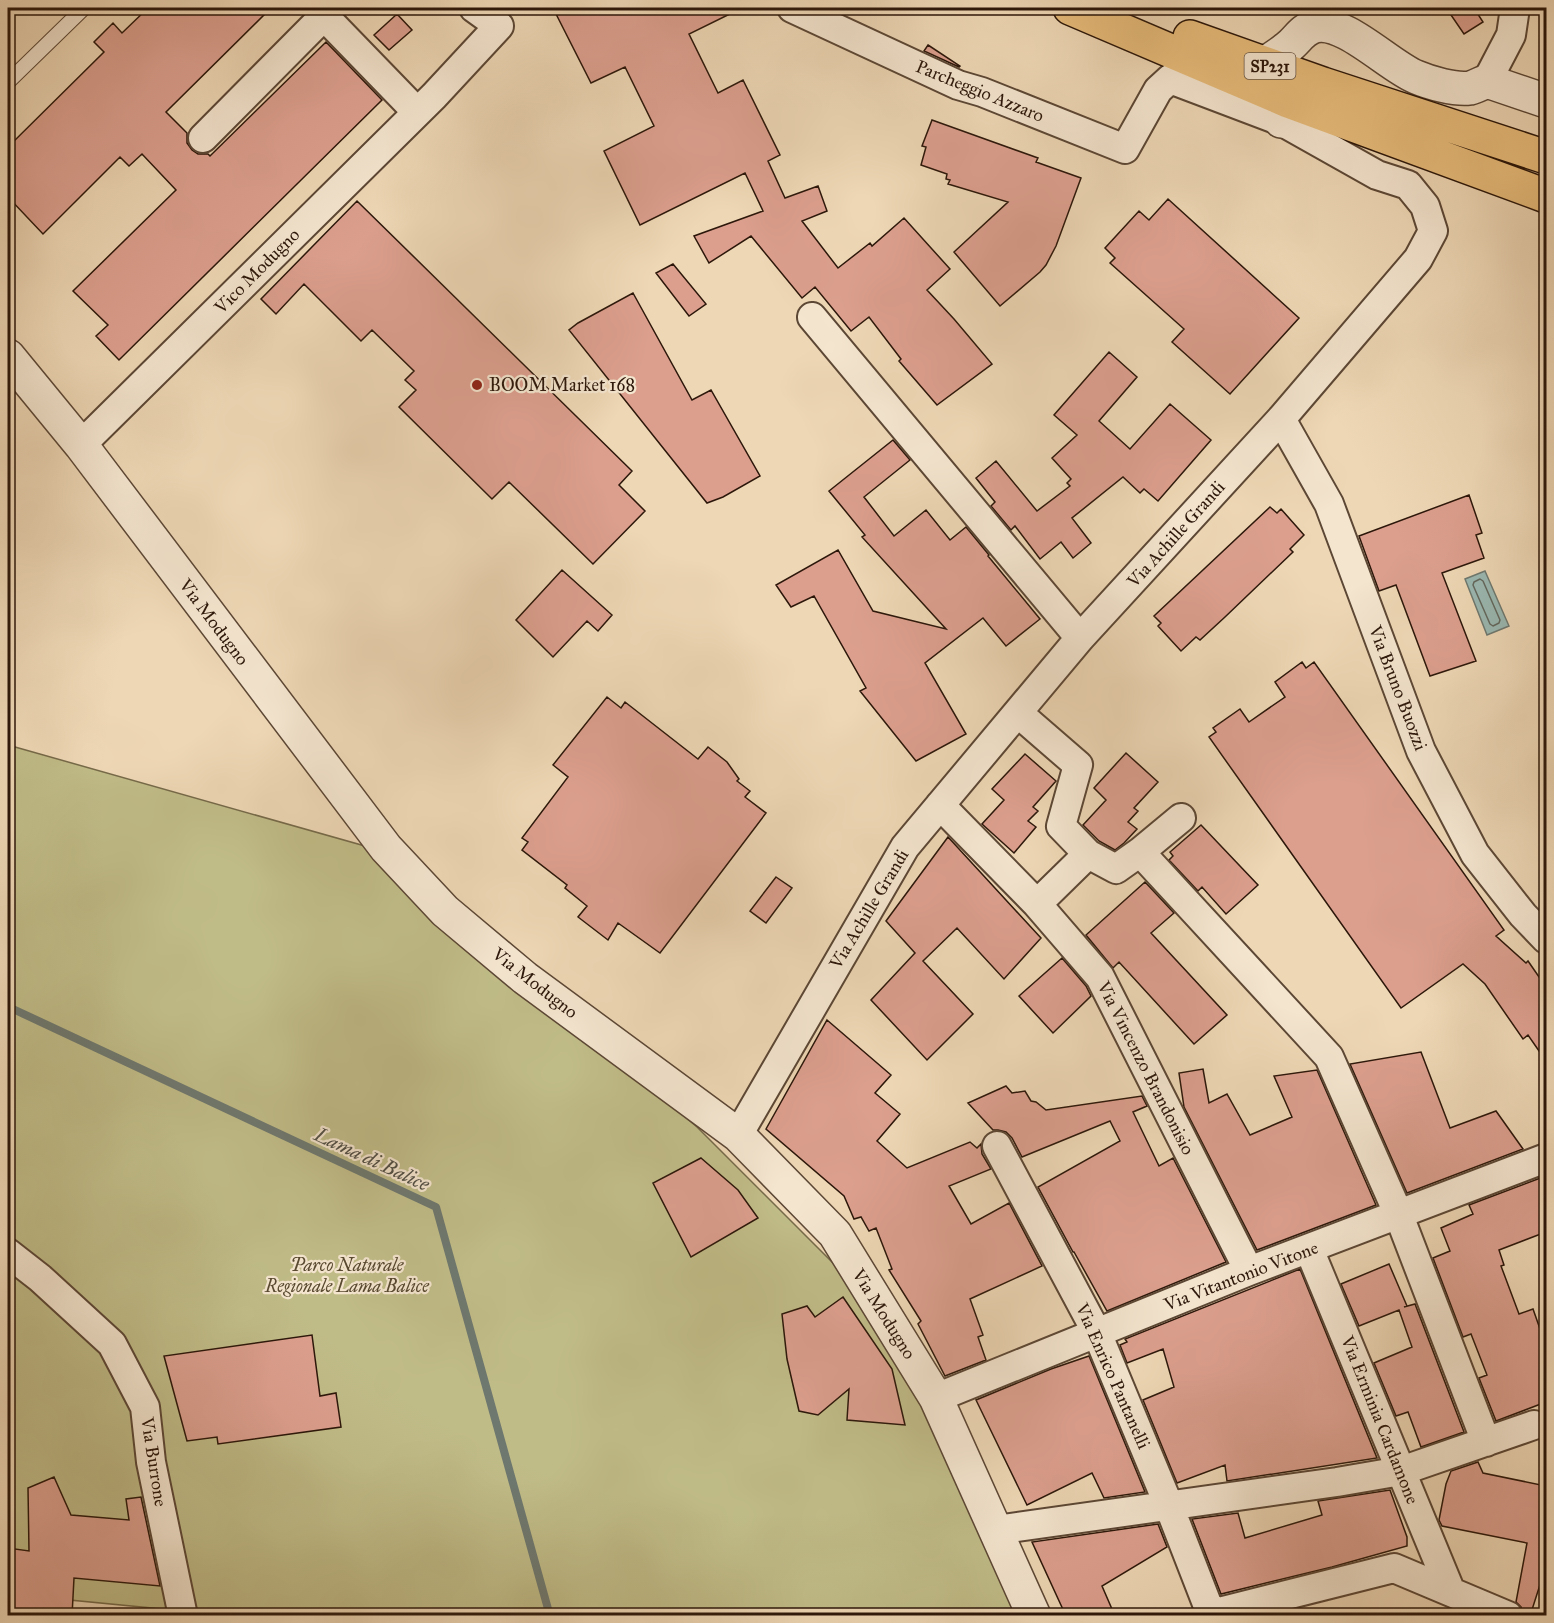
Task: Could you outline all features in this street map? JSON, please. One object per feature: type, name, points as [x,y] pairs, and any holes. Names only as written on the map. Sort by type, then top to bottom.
[{"type":"main road","name":"SP231","points":[[1070,8],[1277,96],[1546,198]]},
{"type":"main road","name":"SP231","points":[[1100,8],[1175,31],[1264,64],[1546,157]]},
{"type":"main road","points":[[1441,123],[1546,147]]},
{"type":"street","points":[[203,138],[324,16],[425,104],[498,26],[474,8]]},
{"type":"street","name":"Parcheggio Azzaro","points":[[792,8],[958,85],[982,92],[1125,149],[1150,106]]},
{"type":"street","points":[[1264,64],[1289,47],[1302,32],[1317,26],[1338,29],[1353,36],[1415,77],[1449,87],[1471,88],[1487,81],[1511,35],[1515,8]]},
{"type":"street","name":"Via Achille Grandi","points":[[738,1135],[905,847],[1080,638],[1281,419],[1418,259],[1433,231],[1425,206],[1408,185],[1377,175],[1281,121],[1170,79],[1158,90],[1150,106]]},
{"type":"street","points":[[1487,81],[1546,100]]},
{"type":"street","name":"Vico Modugno","points":[[81,445],[425,104]]},
{"type":"street","points":[[1281,121],[1331,116]]},
{"type":"street","points":[[812,317],[1080,638]]},
{"type":"street","name":"Via Modugno","points":[[8,356],[81,445],[386,848],[445,911],[525,978],[738,1135],[834,1234],[936,1398],[1034,1616]]},
{"type":"street","name":"Via Bruno Buozzi","points":[[1281,419],[1329,504],[1421,751],[1475,854],[1523,915],[1546,939]]},
{"type":"street","points":[[1018,713],[1078,765],[1061,826],[1088,854],[1116,869],[1181,818]]},
{"type":"street","name":"Via Vincenzo Brandonisio","points":[[940,805],[1037,904],[1100,977],[1250,1271]]},
{"type":"street","points":[[1140,852],[1329,1057],[1398,1214],[1486,1442]]},
{"type":"street","points":[[1037,904],[1088,854]]},
{"type":"street","name":"Via Enrico Pantanelli","points":[[997,1146],[1097,1333],[1169,1506],[1211,1615]]},
{"type":"street","name":"Via Vitantonio Vitone","points":[[936,1398],[1250,1271],[1546,1158]]},
{"type":"street","name":"Via Erminia Cardamone","points":[[1309,1249],[1451,1592]]},
{"type":"street","name":"Via Burrone","points":[[8,1253],[40,1278],[111,1344],[145,1407],[152,1462],[183,1616]]},
{"type":"street","points":[[996,1530],[1401,1471],[1534,1425]]},
{"type":"street","points":[[1211,1615],[1394,1568],[1508,1616]]},
{"type":"lane","points":[[8,82],[84,8]]},
{"type":"green space","name":"Parco Naturale Regionale Lama Balice","points":[[8,745],[372,848],[697,1127],[895,1325],[1028,1615],[203,1616],[203,1613],[8,1594]]},
{"type":"water","points":[[1485,571],[1509,626],[1487,635],[1465,579]]},
{"type":"building","points":[[148,8],[271,8],[166,112],[187,133],[187,143],[198,154],[210,156],[326,42],[382,100],[119,360],[96,336],[108,325],[73,291],[176,190],[142,154],[129,166],[120,157],[43,234],[8,197],[8,147],[104,52],[94,42],[113,23],[122,33]]},
{"type":"building","points":[[553,8],[742,8],[689,34],[718,93],[743,80],[780,155],[768,161],[785,198],[818,186],[827,211],[802,221],[838,268],[870,243],[872,246],[904,218],[950,269],[927,290],[992,364],[937,405],[899,361],[901,359],[869,317],[851,331],[815,287],[802,298],[751,236],[709,263],[694,236],[763,211],[745,173],[640,225],[604,151],[654,126],[625,67],[591,83]]},
{"type":"building","points":[[1464,8],[1474,8],[1483,22],[1464,34],[1451,15]]},
{"type":"building","points":[[397,14],[412,30],[389,50],[374,35]]},
{"type":"building","points":[[928,45],[960,66],[924,51]]},
{"type":"building","points":[[932,120],[1038,158],[1036,162],[1081,178],[1056,246],[1046,265],[1000,306],[954,252],[1008,202],[948,184],[950,180],[946,179],[947,174],[921,165],[926,147],[922,146]]},
{"type":"building","points":[[1168,199],[1299,318],[1230,394],[1172,342],[1184,329],[1110,263],[1115,258],[1105,248],[1139,211],[1149,220]]},
{"type":"building","name":"BOOM Market 168","points":[[357,201],[632,471],[619,485],[645,511],[593,564],[509,482],[492,499],[399,407],[416,390],[405,380],[414,371],[372,330],[361,341],[304,284],[276,314],[261,299]]},
{"type":"building","points":[[673,264],[706,304],[689,316],[656,273]]},
{"type":"building","points":[[633,293],[692,400],[711,390],[760,476],[723,497],[707,503],[569,330]]},
{"type":"building","points":[[1109,352],[1137,377],[1099,421],[1130,449],[1170,404],[1211,440],[1158,501],[1144,489],[1140,493],[1123,477],[1072,518],[1091,543],[1073,558],[1061,542],[1040,559],[1015,526],[1011,530],[991,506],[995,502],[976,478],[996,461],[1037,511],[1070,486],[1067,483],[1071,479],[1052,458],[1077,435],[1054,415]]},
{"type":"building","points":[[893,440],[910,460],[864,497],[894,536],[926,510],[950,540],[966,527],[1040,619],[1006,646],[983,618],[925,663],[966,734],[916,761],[860,691],[866,688],[814,596],[791,607],[776,585],[838,550],[873,611],[946,629],[862,537],[865,535],[829,491]]},
{"type":"building","points":[[1469,495],[1482,533],[1476,535],[1484,558],[1442,573],[1476,661],[1430,676],[1396,585],[1379,591],[1359,536]]},
{"type":"building","points":[[1270,507],[1277,513],[1281,509],[1304,535],[1290,549],[1293,552],[1225,617],[1200,640],[1196,637],[1181,651],[1158,626],[1161,623],[1154,616]]},
{"type":"building","points":[[562,570],[612,615],[598,631],[587,621],[553,657],[516,620]]},
{"type":"building","points":[[1302,662],[1306,668],[1314,662],[1504,930],[1496,936],[1526,963],[1528,961],[1546,987],[1546,1061],[1528,1035],[1523,1039],[1485,984],[1463,964],[1401,1008],[1209,737],[1216,732],[1213,728],[1240,709],[1249,722],[1285,697],[1275,682]]},
{"type":"building","points":[[607,697],[621,708],[625,702],[698,759],[708,747],[727,762],[739,779],[737,781],[750,791],[745,797],[766,813],[660,953],[618,923],[608,940],[578,917],[587,906],[565,888],[567,885],[522,850],[528,842],[522,838],[568,777],[553,765]]},
{"type":"building","points":[[1126,753],[1158,782],[1134,808],[1138,811],[1128,822],[1137,829],[1115,850],[1099,841],[1083,825],[1106,800],[1094,788]]},
{"type":"building","points":[[1025,754],[1056,781],[1033,807],[1038,811],[1028,821],[1036,827],[1014,853],[982,824],[1004,800],[992,789]]},
{"type":"building","points":[[1201,825],[1258,885],[1226,914],[1202,887],[1198,891],[1169,860],[1173,856],[1170,852]]},
{"type":"building","points":[[948,837],[1041,938],[1004,979],[957,928],[923,961],[973,1014],[927,1060],[871,1000],[915,953],[886,921]]},
{"type":"building","points":[[776,877],[792,888],[766,923],[750,911]]},
{"type":"building","points":[[1145,882],[1174,913],[1151,933],[1227,1015],[1194,1044],[1119,962],[1113,968],[1086,935]]},
{"type":"building","points":[[1062,958],[1086,986],[1091,996],[1053,1033],[1019,996]]},
{"type":"building","points":[[827,1020],[891,1075],[875,1093],[900,1114],[877,1141],[907,1168],[970,1142],[977,1148],[981,1144],[982,1154],[991,1169],[949,1186],[971,1224],[1009,1203],[1042,1266],[970,1299],[983,1335],[978,1337],[986,1360],[945,1376],[918,1324],[921,1321],[889,1270],[892,1269],[876,1228],[869,1231],[861,1217],[854,1219],[844,1196],[766,1129]]},
{"type":"building","points":[[1421,1052],[1450,1128],[1496,1111],[1523,1149],[1407,1193],[1350,1064]]},
{"type":"building","points":[[1203,1069],[1209,1103],[1227,1094],[1250,1135],[1292,1117],[1274,1076],[1317,1070],[1376,1205],[1257,1250],[1184,1107],[1179,1073]]},
{"type":"building","points":[[1006,1086],[1012,1093],[1025,1091],[1031,1101],[1046,1110],[1142,1096],[1147,1106],[1133,1112],[1159,1166],[1173,1158],[1226,1262],[1107,1311],[1038,1187],[1120,1141],[1110,1121],[1022,1157],[1012,1138],[1006,1132],[993,1130],[968,1103]]},
{"type":"building","points":[[701,1158],[738,1190],[758,1218],[691,1257],[653,1183]]},
{"type":"building","points":[[1543,1177],[1546,1183],[1546,1232],[1499,1250],[1504,1265],[1501,1266],[1519,1314],[1533,1309],[1546,1346],[1546,1402],[1496,1421],[1479,1378],[1487,1375],[1471,1334],[1463,1337],[1433,1258],[1450,1251],[1441,1228],[1473,1214],[1469,1205]]},
{"type":"building","points":[[1389,1264],[1407,1306],[1404,1307],[1415,1304],[1464,1432],[1421,1447],[1408,1412],[1396,1416],[1374,1363],[1412,1347],[1399,1310],[1359,1326],[1341,1284]]},
{"type":"building","points":[[1300,1269],[1377,1458],[1227,1481],[1225,1465],[1177,1483],[1143,1400],[1174,1387],[1163,1349],[1127,1363],[1120,1345],[1127,1342],[1125,1339]]},
{"type":"building","points":[[843,1297],[892,1369],[905,1425],[847,1420],[849,1389],[818,1415],[799,1411],[787,1359],[782,1314],[807,1306],[815,1317]]},
{"type":"building","points":[[312,1335],[320,1396],[336,1393],[341,1427],[218,1444],[217,1437],[187,1441],[164,1356]]},
{"type":"building","points":[[1089,1356],[1145,1492],[1104,1498],[1092,1473],[1027,1505],[976,1400]]},
{"type":"building","points":[[1478,1462],[1483,1473],[1546,1486],[1546,1566],[1530,1616],[1524,1616],[1521,1607],[1516,1602],[1527,1543],[1442,1526],[1439,1520],[1451,1471]]},
{"type":"building","points":[[54,1477],[71,1515],[129,1520],[126,1499],[141,1497],[160,1586],[74,1578],[72,1616],[8,1616],[8,1548],[29,1551],[28,1488]]},
{"type":"building","points":[[1390,1490],[1407,1537],[1407,1546],[1221,1594],[1192,1519],[1238,1513],[1245,1538],[1322,1515],[1318,1501]]},
{"type":"building","points":[[1158,1524],[1167,1547],[1102,1586],[1115,1616],[1066,1616],[1032,1542]]},
{"type":"waterway","name":"Lama di Balice","points":[[8,1009],[13,1009],[436,1207],[550,1616]]},
{"type":"place","name":"BOOM Market 168","points":[[477,385]]}]
